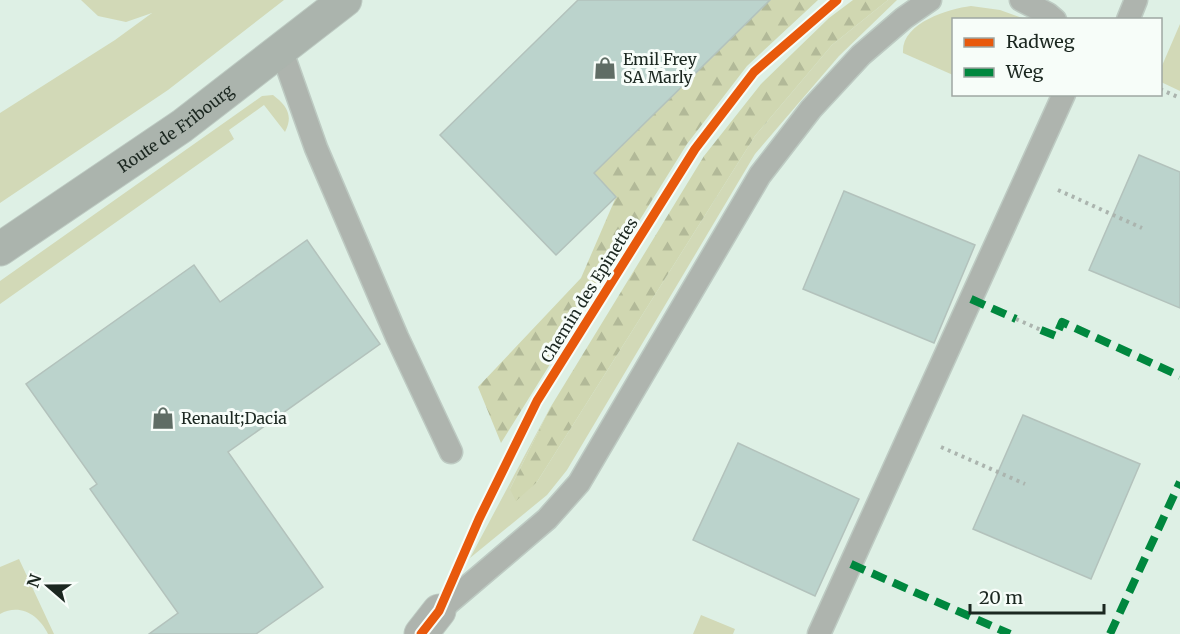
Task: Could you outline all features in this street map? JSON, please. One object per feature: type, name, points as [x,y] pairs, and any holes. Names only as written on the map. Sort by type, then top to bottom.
[{"type":"main road","name":"Route de Fribourg","points":[[0,249],[182,126],[345,0]]},
{"type":"lane","points":[[430,622],[565,502],[579,483],[760,175],[811,109],[861,56],[904,18],[930,0]]},
{"type":"lane","points":[[1021,0],[1053,18]]},
{"type":"lane","points":[[1129,18],[1136,0]]},
{"type":"lane","points":[[281,49],[316,148],[397,337],[451,452]]},
{"type":"lane","points":[[819,634],[1063,96]]},
{"type":"path","points":[[1162,89],[1180,98]]},
{"type":"path","points":[[1027,177],[1142,228]]},
{"type":"path","points":[[1016,319],[1041,330]]},
{"type":"path","points":[[910,434],[1025,484]]},
{"type":"green space","points":[[81,0],[284,0],[168,90],[0,203],[0,113],[115,40],[152,13],[126,22],[98,16]]},
{"type":"green space","points":[[770,0],[818,0],[747,66],[687,144],[501,443],[478,387],[581,278],[616,197],[594,173]]},
{"type":"green space","points":[[853,0],[888,0],[832,45],[755,136],[537,482],[516,501],[510,489],[550,408],[704,156],[761,84],[829,18]]},
{"type":"green space","points":[[888,0],[897,0],[839,56],[755,154],[567,470],[547,495],[470,558],[550,408],[510,489],[537,482],[755,136],[832,45]]},
{"type":"green space","points":[[971,6],[1000,10],[1022,18],[952,18],[952,75],[903,53],[904,42],[910,33],[928,19],[950,10]]},
{"type":"green space","points":[[1180,24],[1180,91],[1162,82],[1162,66]]},
{"type":"green space","points":[[273,95],[282,103],[289,115],[285,132],[264,105],[229,130],[234,139],[0,304],[0,281],[262,96]]},
{"type":"green space","points":[[19,559],[54,634],[48,634],[40,621],[22,610],[0,614],[0,567]]},
{"type":"green space","points":[[701,615],[735,629],[733,634],[693,634]]},
{"type":"building","name":"Emil Frey SA Marly","points":[[578,0],[770,0],[594,173],[616,197],[556,255],[440,135]]},
{"type":"building","points":[[1139,155],[1180,172],[1180,308],[1089,270]]},
{"type":"building","points":[[844,191],[975,245],[934,343],[803,289]]},
{"type":"building","name":"Renault;Dacia","points":[[307,240],[380,344],[228,452],[323,587],[256,634],[149,634],[178,613],[90,489],[97,484],[26,384],[194,265],[220,302]]},
{"type":"building","points":[[1023,415],[1140,464],[1091,579],[973,529]]},
{"type":"building","points":[[738,443],[859,499],[815,596],[693,540]]},
{"type":"marked path","points":[[971,299],[1016,319]]},
{"type":"marked path","points":[[1041,330],[1056,336],[1062,322],[1180,376]]},
{"type":"marked path","points":[[1110,634],[1180,482]]},
{"type":"marked path","points":[[851,564],[1010,634]]},
{"type":"cycle path","name":"Chemin des Epinettes","points":[[421,634],[439,611],[479,519],[537,401],[695,149],[754,72],[837,0]]},
{"type":"place","name":"Emil Frey SA Marly","points":[[605,68]]},
{"type":"place","name":"Renault;Dacia","points":[[163,418]]}]
